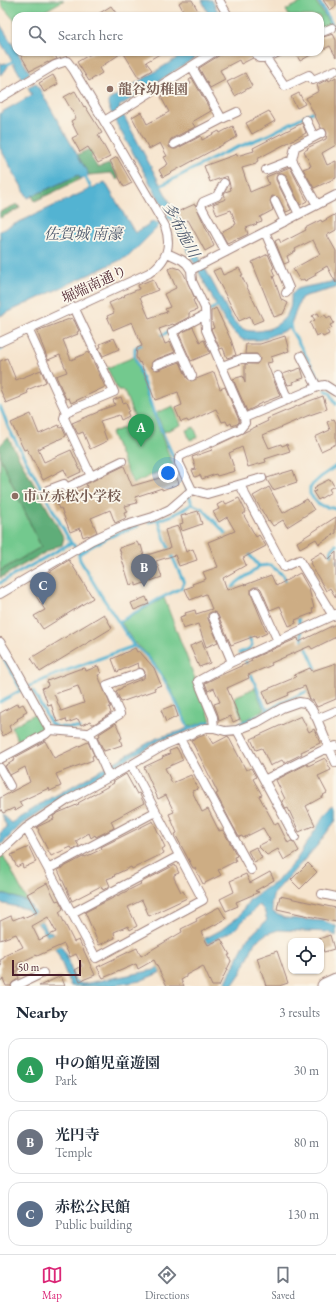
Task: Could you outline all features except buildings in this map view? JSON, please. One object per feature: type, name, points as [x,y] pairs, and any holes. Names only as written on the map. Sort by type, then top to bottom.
[{"type":"highway","points":[[325,986],[336,981]]},
{"type":"street","points":[[219,0],[226,12]]},
{"type":"street","points":[[324,32],[332,28]]},
{"type":"street","points":[[104,121],[208,56]]},
{"type":"street","points":[[258,56],[259,58],[266,58],[270,56]]},
{"type":"street","points":[[266,58],[284,86],[309,75],[314,80],[336,70]]},
{"type":"street","points":[[0,98],[55,65],[66,61],[73,69],[165,226],[169,241],[167,253],[182,260],[193,269]]},
{"type":"street","points":[[192,67],[222,119]]},
{"type":"street","points":[[174,144],[236,112]]},
{"type":"street","points":[[306,120],[314,137]]},
{"type":"street","points":[[317,205],[292,160],[295,147],[322,133]]},
{"type":"street","points":[[266,170],[292,160]]},
{"type":"street","points":[[280,178],[299,214]]},
{"type":"street","points":[[224,183],[217,196],[202,202],[201,206],[226,252]]},
{"type":"street","points":[[193,269],[336,195]]},
{"type":"street","points":[[275,202],[285,222]]},
{"type":"street","points":[[266,232],[289,288],[286,293]]},
{"type":"street","name":"堀端南通り","points":[[0,342],[149,273],[161,264],[167,253]]},
{"type":"street","points":[[189,492],[179,463],[179,458],[182,454],[240,429],[244,423],[244,418],[206,330],[205,312],[192,282],[193,269]]},
{"type":"street","points":[[66,412],[114,392],[74,307]]},
{"type":"street","points":[[192,376],[172,332],[205,312]]},
{"type":"street","points":[[28,329],[66,412],[64,418],[91,476]]},
{"type":"street","points":[[156,365],[182,355]]},
{"type":"street","points":[[301,356],[321,386],[336,391]]},
{"type":"street","points":[[222,366],[241,359],[255,359]]},
{"type":"street","points":[[278,376],[288,400]]},
{"type":"street","points":[[244,418],[321,386]]},
{"type":"street","points":[[48,490],[64,484],[66,488],[122,461]]},
{"type":"street","points":[[0,594],[76,548],[120,527],[153,517],[170,508],[189,492],[207,494],[262,478]]},
{"type":"street","points":[[240,485],[284,567],[299,560],[334,615],[232,662],[198,681],[214,724],[225,731],[237,730],[258,722],[282,708],[299,702],[305,703],[317,718],[332,747],[336,763]]},
{"type":"street","points":[[256,592],[278,641]]},
{"type":"street","points":[[213,617],[232,662]]},
{"type":"street","points":[[0,642],[13,662],[50,730]]},
{"type":"street","points":[[50,730],[88,734],[120,714],[107,685],[140,673]]},
{"type":"street","points":[[317,718],[336,711]]},
{"type":"street","points":[[0,852],[26,828],[107,772],[130,765],[165,745],[214,724]]},
{"type":"street","points":[[0,759],[46,734],[50,730]]},
{"type":"street","points":[[237,730],[295,837]]},
{"type":"street","points":[[88,734],[91,736],[107,772]]},
{"type":"street","points":[[180,739],[251,870]]},
{"type":"street","points":[[264,780],[321,751],[332,747]]},
{"type":"street","points":[[26,828],[96,958],[203,900],[130,765]]},
{"type":"street","points":[[0,768],[10,786]]},
{"type":"street","points":[[48,869],[156,812]]},
{"type":"street","points":[[72,914],[179,856]]},
{"type":"street","points":[[322,894],[336,897]]},
{"type":"street","points":[[16,986],[43,973]]},
{"type":"green space","points":[[0,0],[64,0],[43,12],[12,12],[12,17],[2,6]]},
{"type":"green space","points":[[306,0],[315,0],[322,12],[287,12],[286,10]]},
{"type":"green space","points":[[324,15],[331,26],[324,29]]},
{"type":"green space","points":[[93,147],[96,153],[91,157],[98,168],[109,164],[119,178],[117,180],[111,173],[89,175],[77,155]]},
{"type":"green space","points":[[78,175],[81,179],[35,201],[32,196]]},
{"type":"green space","points":[[17,204],[20,208],[0,218],[0,212]]},
{"type":"green space","points":[[134,357],[153,414],[173,465],[133,484],[111,433],[136,422],[124,391],[118,391],[107,368]]},
{"type":"green space","points":[[173,406],[181,425],[164,432],[156,413]]},
{"type":"green space","points":[[194,427],[198,437],[190,440],[186,430]]},
{"type":"green space","points":[[8,437],[64,538],[62,545],[55,547],[0,578],[0,571],[41,547],[0,457],[0,445]]},
{"type":"green space","points":[[0,457],[41,547],[0,571]]},
{"type":"green space","points":[[164,598],[211,720],[189,727],[169,685],[155,664],[141,648],[134,643],[121,622]]},
{"type":"green space","points":[[255,688],[264,710],[243,721],[234,697]]},
{"type":"green space","points":[[36,713],[43,727],[42,733],[20,744],[11,727]]},
{"type":"green space","points":[[3,855],[28,902],[6,894],[0,894],[0,858]]},
{"type":"water","points":[[202,0],[212,0],[218,12],[207,12]]},
{"type":"water","points":[[0,24],[12,44],[12,56],[20,56],[30,73],[22,78],[0,41]]},
{"type":"water","name":"多布施川","points":[[180,56],[198,56],[119,107],[231,317],[238,326],[252,331],[267,330],[285,318],[290,308],[291,296],[296,290],[336,281],[336,288],[301,298],[289,329],[260,340],[243,340],[234,333],[224,320],[181,238],[115,121],[108,105],[109,100]]},
{"type":"water","points":[[0,62],[1,64],[6,63],[8,66],[0,75]]},
{"type":"water","points":[[36,83],[89,175],[81,179],[78,175],[28,198],[0,148],[0,113],[32,95],[28,87]]},
{"type":"water","name":"佐賀城 南濠","points":[[105,182],[135,233],[154,221],[158,227],[129,256],[0,316],[0,231]]},
{"type":"water","points":[[189,727],[194,728],[182,734],[160,740],[68,794],[22,824],[0,846],[0,833],[7,827],[0,813],[11,823],[46,801],[157,738]]},
{"type":"water","points":[[336,805],[336,820],[316,847],[274,893],[271,904],[273,912],[284,918],[324,921],[336,926],[336,936],[328,932],[278,930],[266,934],[255,942],[241,973],[232,986],[224,986],[247,939],[267,920],[264,910],[259,905],[234,930],[170,963],[159,973],[140,981],[111,986],[71,986],[58,954],[46,934],[26,909],[0,903],[0,894],[6,894],[28,902],[48,931],[52,932],[66,954],[75,981],[83,984],[154,970],[169,958],[221,930],[239,916],[250,899],[277,881],[296,860],[325,815]]},
{"type":"waterway","points":[[318,0],[336,31]]},
{"type":"waterway","points":[[5,66],[15,60]]},
{"type":"waterway","points":[[158,187],[224,153],[268,135],[316,110]]},
{"type":"waterway","points":[[84,174],[91,188]]},
{"type":"waterway","name":"多布施川","points":[[154,227],[173,215]]},
{"type":"waterway","points":[[206,312],[219,305]]},
{"type":"waterway","points":[[290,323],[291,330],[323,385]]},
{"type":"waterway","points":[[159,337],[171,330]]},
{"type":"waterway","points":[[144,343],[135,348],[135,357],[153,411],[176,463]]},
{"type":"waterway","points":[[326,390],[331,394],[336,404]]},
{"type":"waterway","points":[[0,406],[9,429],[71,543],[0,583]]},
{"type":"waterway","points":[[336,466],[310,487],[310,494],[319,505],[336,509]]},
{"type":"waterway","points":[[185,483],[192,504],[203,509],[229,537]]},
{"type":"waterway","points":[[149,522],[172,516],[192,504]]},
{"type":"waterway","points":[[119,622],[181,588],[184,583],[165,540],[159,521]]},
{"type":"waterway","points":[[79,554],[93,545],[123,531],[138,526]]},
{"type":"waterway","points":[[71,543],[76,548],[80,560],[134,646],[151,661],[166,683],[189,729]]},
{"type":"waterway","points":[[336,545],[331,550],[332,557],[336,561]]},
{"type":"waterway","points":[[247,552],[259,566]]},
{"type":"waterway","points":[[259,566],[270,565],[283,575],[287,584]]},
{"type":"waterway","points":[[233,592],[232,589],[234,585],[259,566]]},
{"type":"waterway","points":[[298,616],[302,638],[318,673]]},
{"type":"waterway","points":[[239,653],[249,649],[252,645],[248,635]]},
{"type":"waterway","points":[[21,690],[57,674],[134,646]]},
{"type":"waterway","points":[[0,651],[21,690],[0,702]]},
{"type":"waterway","points":[[246,662],[264,705],[268,710]]},
{"type":"waterway","points":[[190,729],[208,722],[226,726],[236,725],[259,716],[281,703],[310,690]]},
{"type":"waterway","points":[[33,691],[51,724],[58,727],[79,728]]},
{"type":"place","name":"龍谷幼稚園","points":[[110,89]]},
{"type":"place","name":"中の館児童遊園","points":[[141,447]]},
{"type":"place","name":"市立赤松小学校","points":[[15,496]]},
{"type":"place","name":"光円寺","points":[[144,587]]},
{"type":"place","name":"赤松公民館","points":[[43,605]]}]
